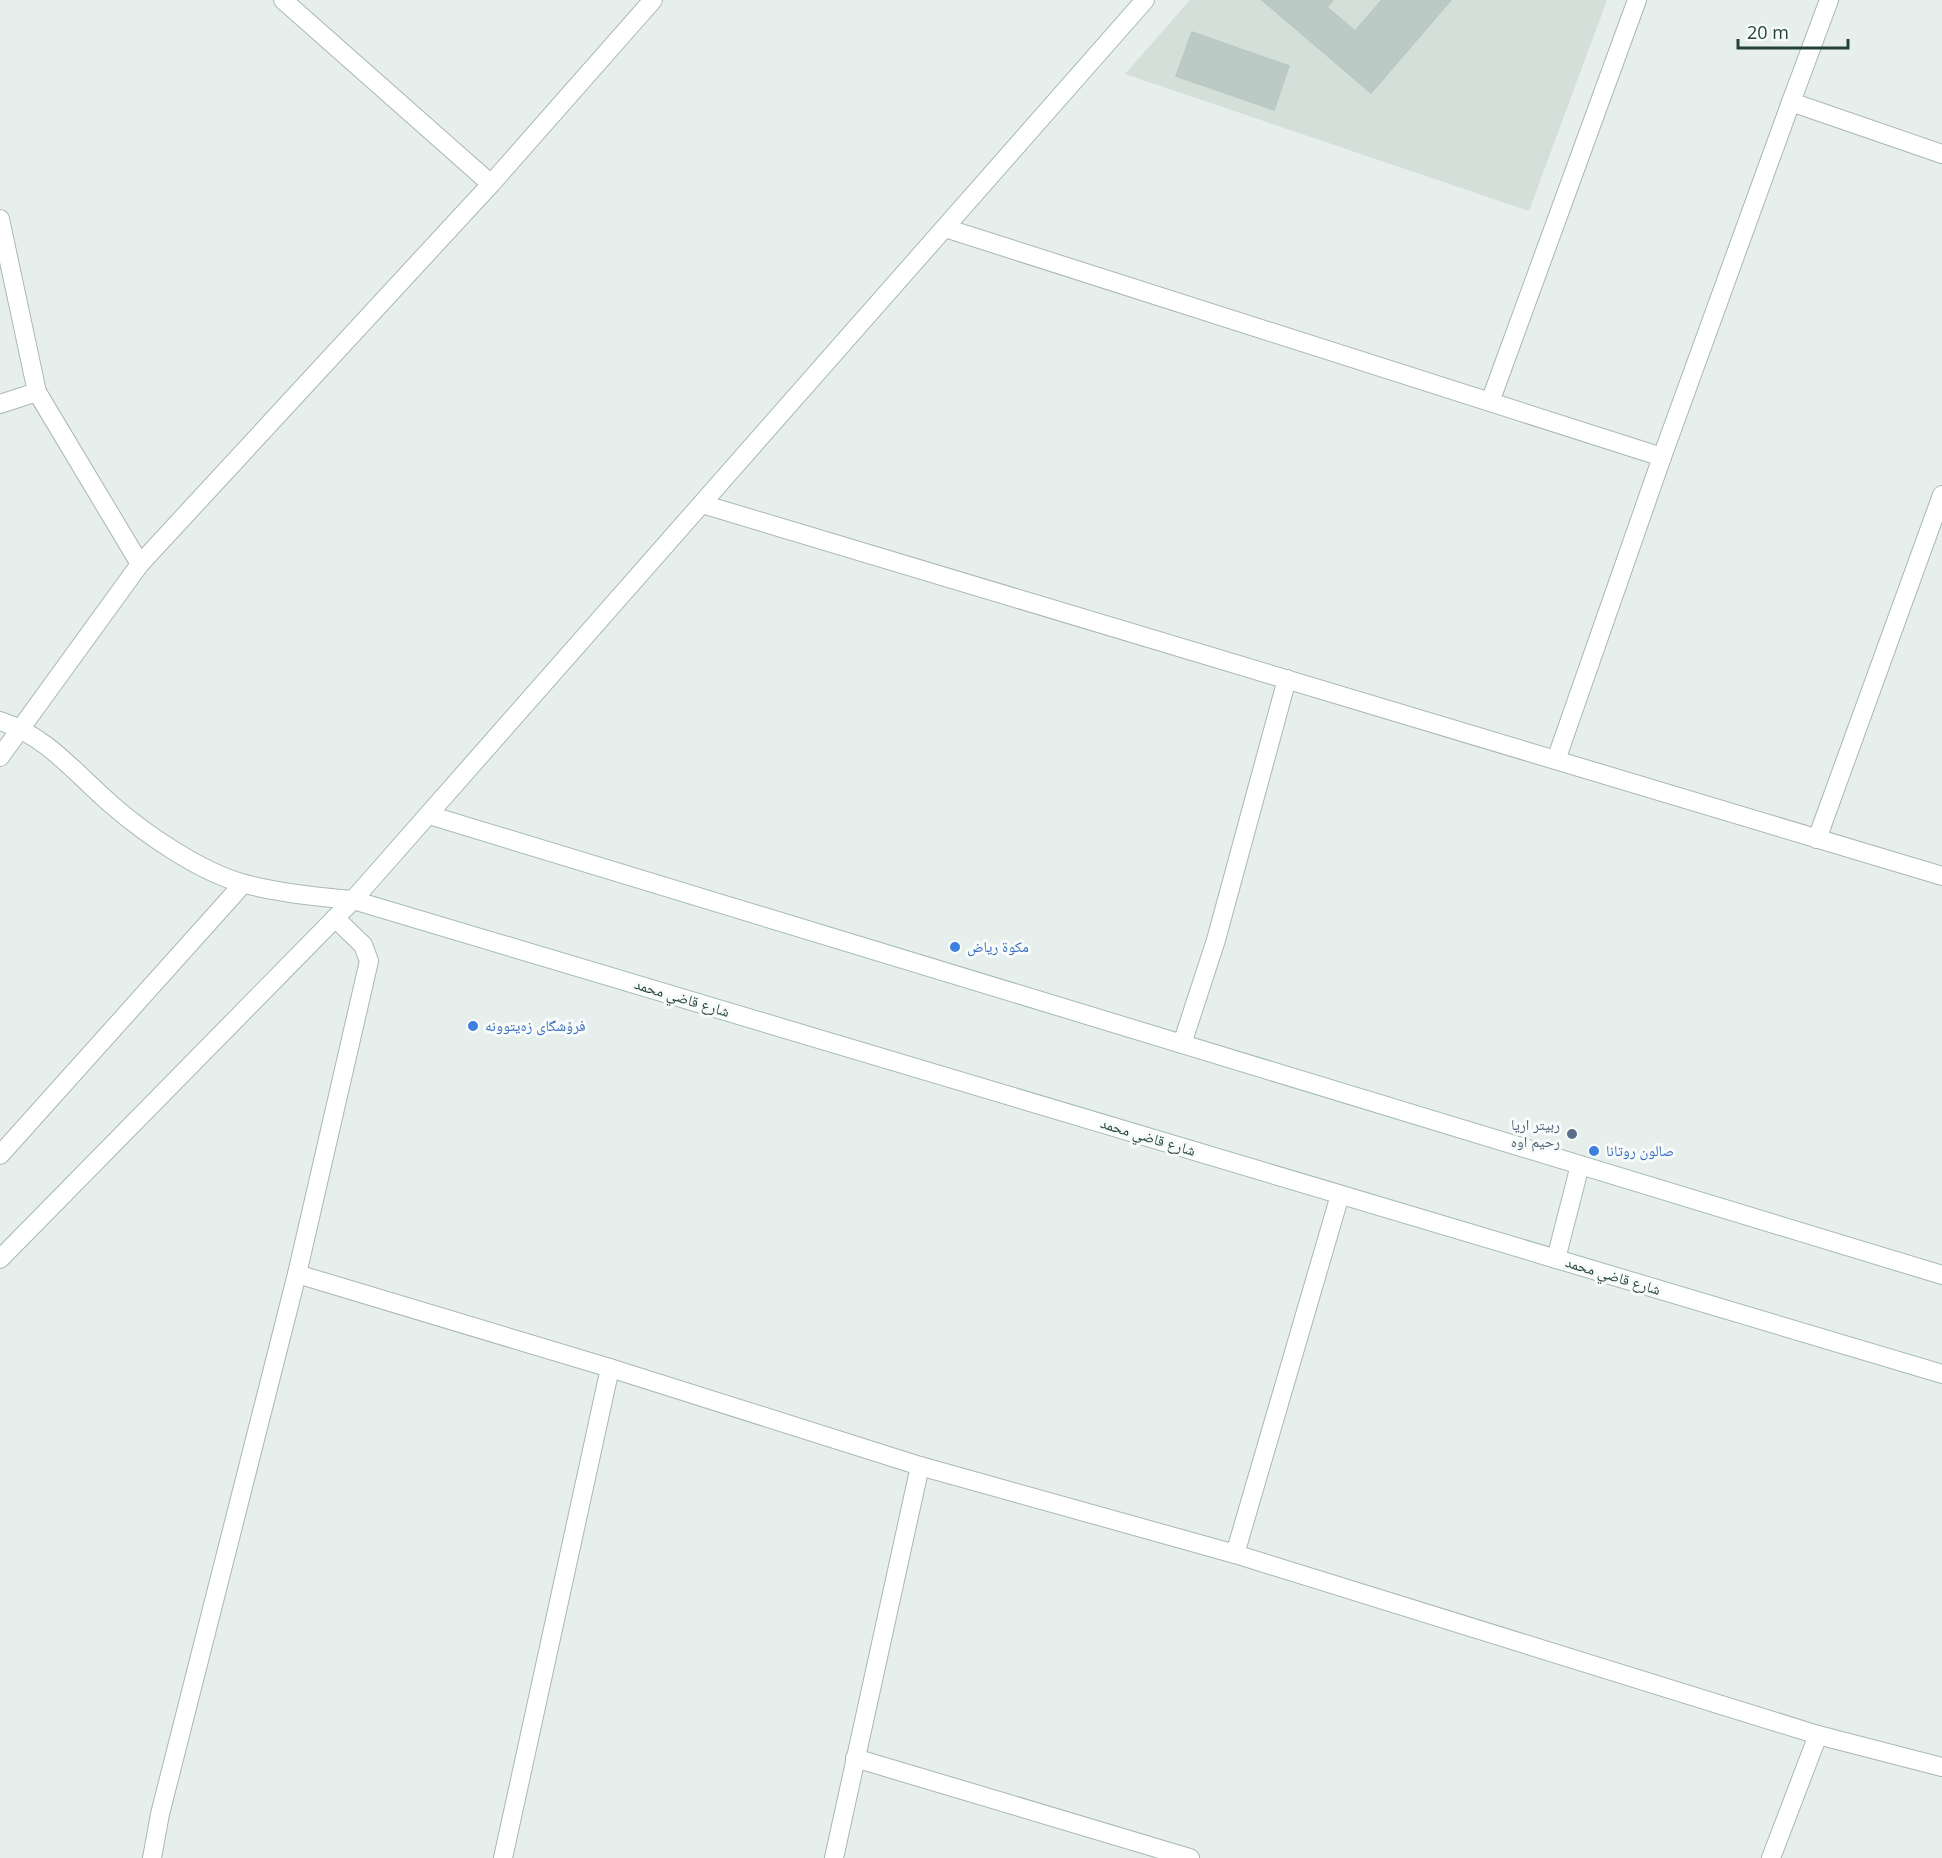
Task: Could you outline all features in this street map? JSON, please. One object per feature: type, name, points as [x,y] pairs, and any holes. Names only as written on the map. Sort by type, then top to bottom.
[{"type":"street","points":[[283,0],[491,184]]},
{"type":"street","points":[[0,757],[140,564],[491,184],[653,0]]},
{"type":"street","points":[[0,1259],[353,900],[1145,0]]},
{"type":"street","points":[[1490,402],[1637,0]]},
{"type":"street","points":[[1556,760],[1662,457],[1829,0]]},
{"type":"street","points":[[1791,102],[1942,154]]},
{"type":"street","points":[[0,219],[37,392],[140,564]]},
{"type":"street","points":[[945,228],[1662,457]]},
{"type":"street","points":[[0,404],[37,392]]},
{"type":"street","points":[[1817,839],[1942,495]]},
{"type":"street","points":[[702,504],[1942,876]]},
{"type":"street","points":[[1182,1044],[1216,940],[1287,680]]},
{"type":"street","name":"شارع قاضي محمد","points":[[0,721],[22,728],[49,746],[112,806],[174,852],[243,884],[311,897],[353,900],[1942,1374]]},
{"type":"street","points":[[429,815],[1942,1275]]},
{"type":"street","points":[[0,1155],[243,884]]},
{"type":"street","points":[[152,1858],[160,1814],[297,1274],[369,962],[363,945],[334,918]]},
{"type":"street","points":[[1556,1259],[1581,1165]]},
{"type":"street","points":[[1235,1554],[1340,1195]]},
{"type":"street","points":[[297,1274],[610,1368],[920,1466],[1235,1554],[1818,1735],[1942,1767]]},
{"type":"street","points":[[503,1858],[610,1368]]},
{"type":"street","points":[[834,1858],[920,1466]]},
{"type":"street","points":[[1771,1858],[1818,1735]]},
{"type":"street","points":[[855,1758],[1190,1858]]},
{"type":"shaded area","points":[[1190,0],[1607,0],[1529,211],[1125,74]]},
{"type":"building","points":[[1262,0],[1333,0],[1327,7],[1355,31],[1382,0],[1451,0],[1371,93]]},
{"type":"building","points":[[1192,32],[1289,66],[1274,110],[1176,76]]},
{"type":"place","name":"مكوة رياض","points":[[955,947]]},
{"type":"place","name":"فرۆشگای زەیتوونە","points":[[473,1026]]},
{"type":"place","name":"ربيتر اريا رحيم اوه","points":[[1572,1134]]},
{"type":"place","name":"صالون روتانا","points":[[1594,1151]]}]
